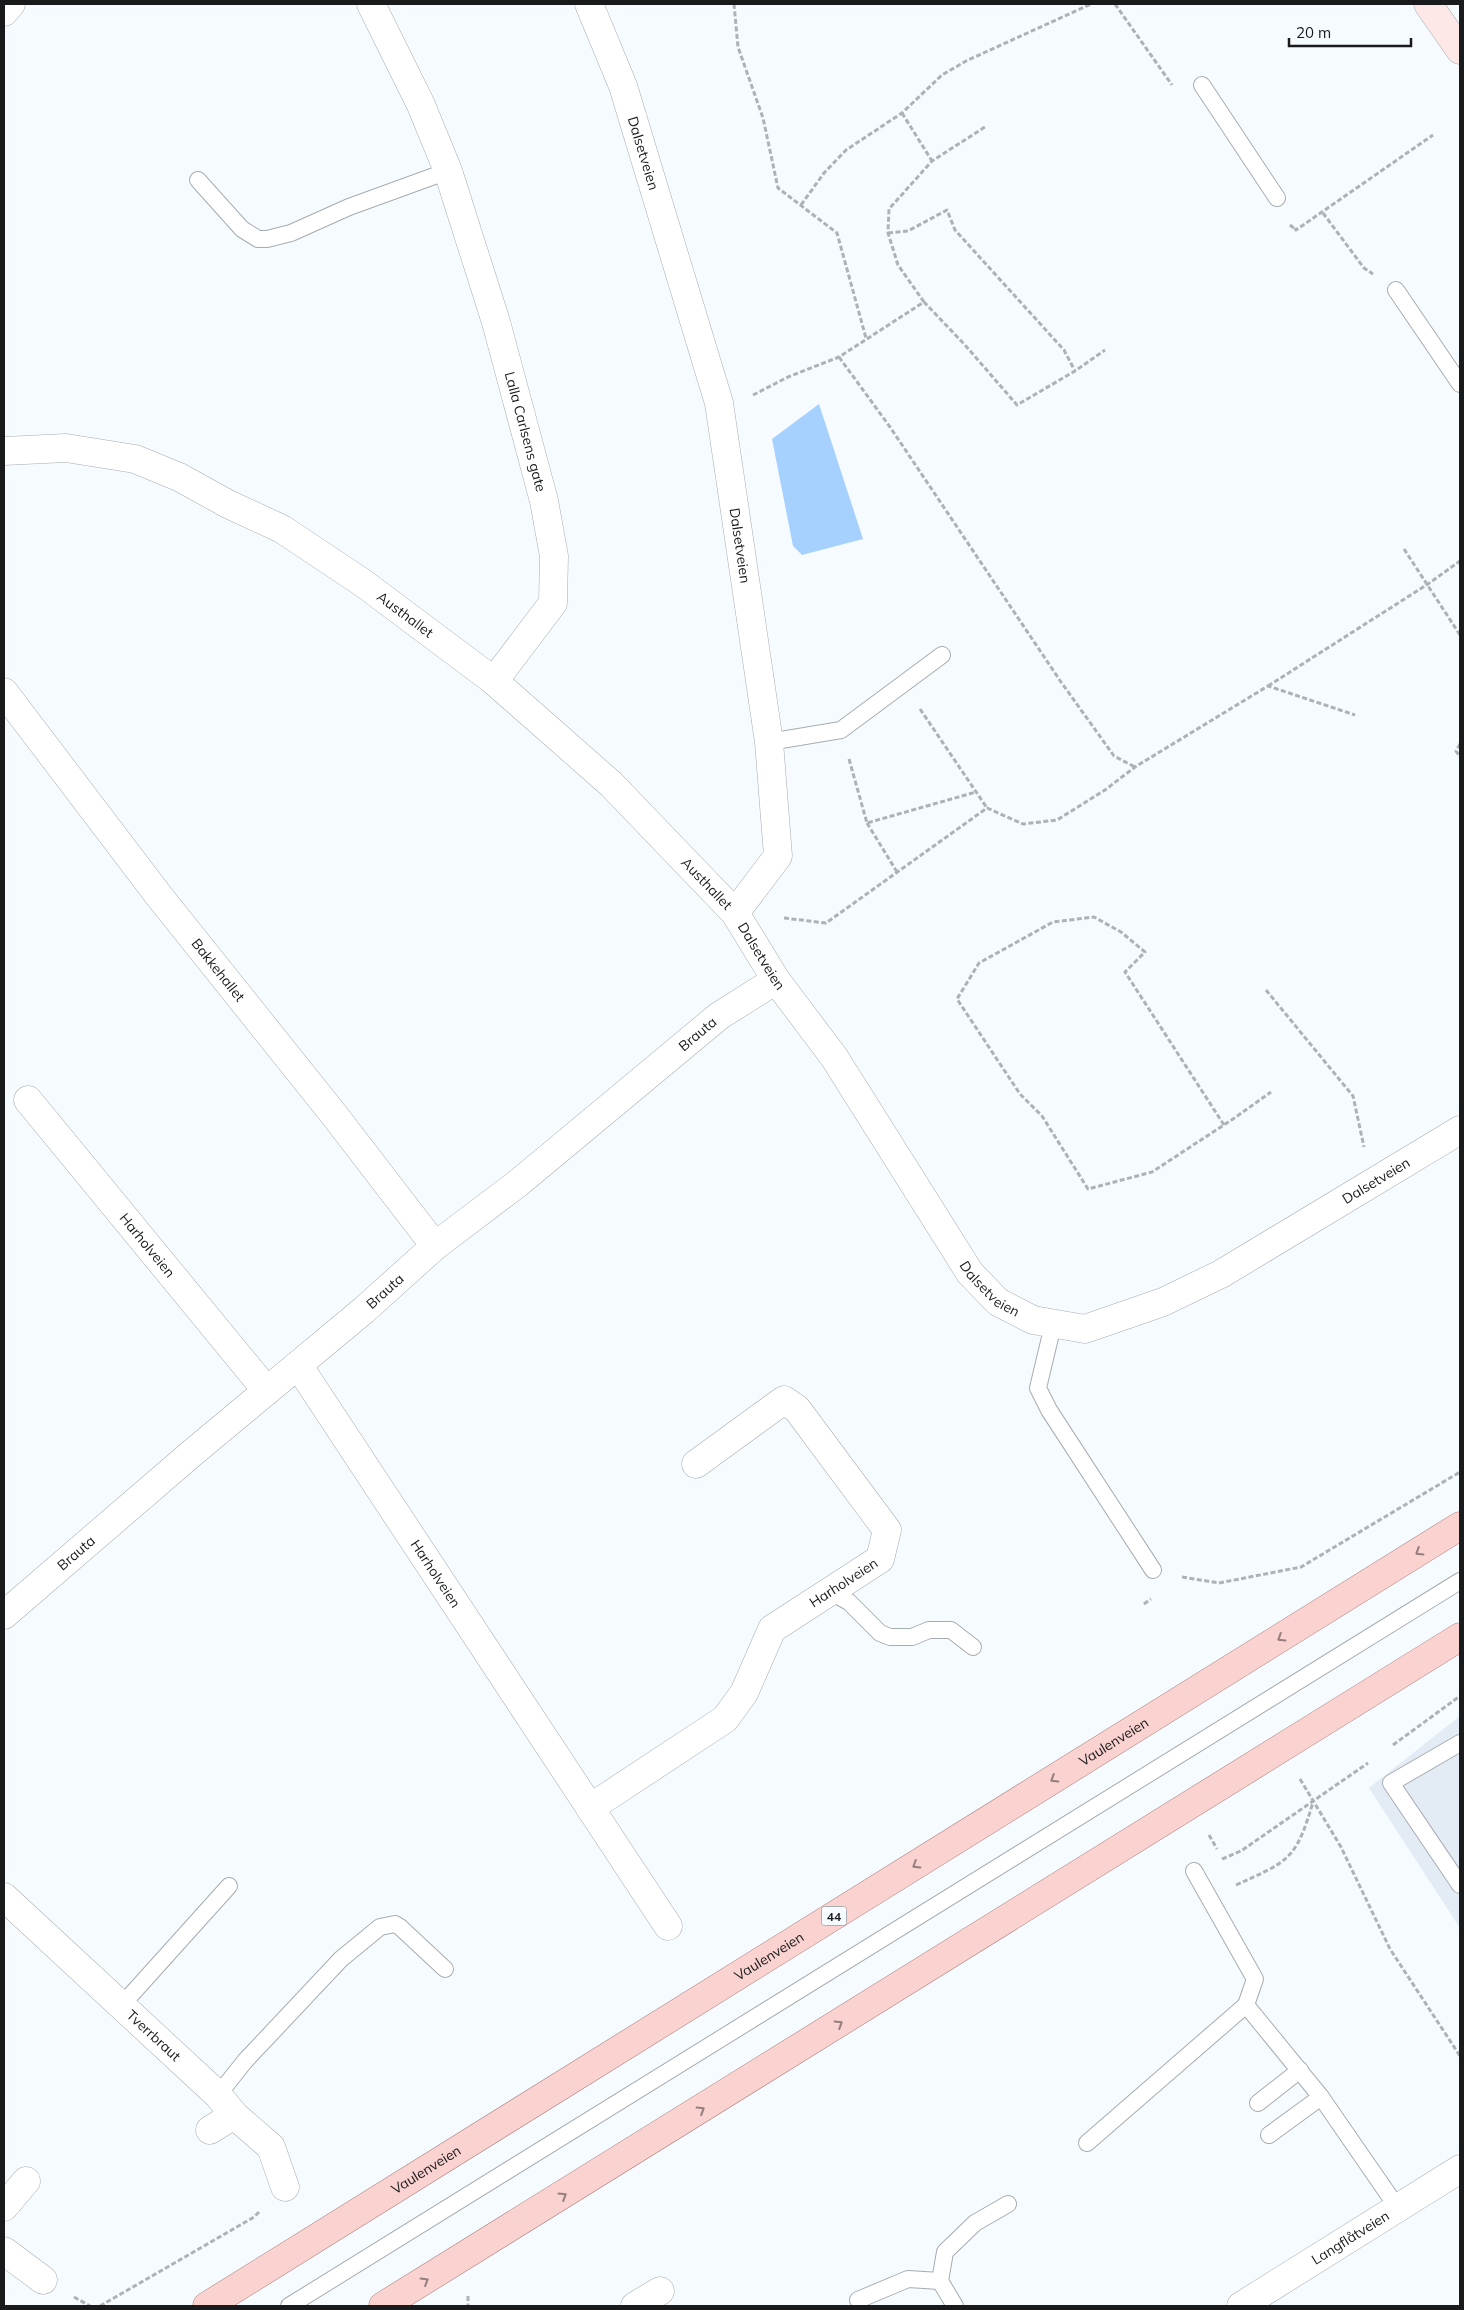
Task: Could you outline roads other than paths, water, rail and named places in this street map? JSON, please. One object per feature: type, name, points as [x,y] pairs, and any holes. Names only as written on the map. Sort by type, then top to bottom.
[{"type":"main road","points":[[1428,4],[1460,50]]},
{"type":"main road","name":"Vaulenveien","points":[[207,2306],[1460,1526]]},
{"type":"main road","points":[[383,2306],[1460,1637]]},
{"type":"street","points":[[4,12],[11,4]]},
{"type":"street","name":"Lalla Carlsens gate","points":[[371,4],[421,105],[448,171],[496,322],[544,501],[554,556],[553,603],[494,680]]},
{"type":"street","name":"Dalsetveien","points":[[589,4],[623,86],[720,409],[769,742],[778,856],[735,913],[776,980],[834,1057],[970,1273],[998,1302],[1033,1320],[1053,1325],[1085,1329],[1163,1302],[1221,1274],[1460,1130]]},
{"type":"street","name":"Austhallet","points":[[4,451],[66,448],[135,459],[179,477],[290,535],[363,583],[494,680],[611,784],[735,913]]},
{"type":"street","name":"Bakkehallet","points":[[4,692],[159,896],[335,1116],[435,1246]]},
{"type":"street","name":"Brauta","points":[[4,1616],[364,1310],[435,1246],[516,1184],[719,1016],[776,980]]},
{"type":"street","name":"Harholveien","points":[[28,1100],[267,1391]]},
{"type":"street","name":"Harholveien","points":[[298,1365],[668,1926]]},
{"type":"street","name":"Harholveien","points":[[590,1808],[725,1719],[744,1693],[772,1629],[880,1559],[887,1530],[797,1409],[784,1400],[696,1464]]},
{"type":"street","name":"Tverrbraut","points":[[4,1897],[271,2147],[285,2187]]},
{"type":"street","points":[[210,2130],[226,2105]]},
{"type":"street","name":"Langflåtveien","points":[[1241,2306],[1460,2169]]},
{"type":"street","points":[[4,2207],[26,2181]]},
{"type":"street","points":[[4,2251],[43,2280]]},
{"type":"street","points":[[635,2306],[660,2291]]},
{"type":"lane","points":[[1202,85],[1277,198]]},
{"type":"lane","points":[[198,180],[242,229],[258,240],[291,233],[349,207],[448,171]]},
{"type":"lane","points":[[1396,290],[1460,384]]},
{"type":"lane","points":[[769,742],[840,730],[942,655]]},
{"type":"lane","points":[[1053,1325],[1038,1388],[1049,1410],[1152,1570]]},
{"type":"lane","points":[[290,2306],[1460,1581]]},
{"type":"lane","points":[[829,1591],[849,1602],[880,1633],[890,1637],[912,1637],[929,1630],[951,1630],[973,1646]]},
{"type":"lane","points":[[1460,1743],[1391,1783],[1460,1886]]},
{"type":"lane","points":[[1087,2143],[1246,2005],[1255,1979],[1194,1871]]},
{"type":"lane","points":[[121,2006],[229,1886]]},
{"type":"lane","points":[[226,2105],[245,2061],[341,1959],[380,1927],[395,1924],[400,1927],[445,1969]]},
{"type":"lane","points":[[1246,2005],[1321,2097],[1397,2207]]},
{"type":"lane","points":[[1258,2103],[1300,2070]]},
{"type":"lane","points":[[1269,2136],[1321,2097]]},
{"type":"lane","points":[[955,2306],[940,2282],[945,2252],[975,2223],[1008,2204]]},
{"type":"lane","points":[[858,2300],[908,2279],[940,2282]]}]
